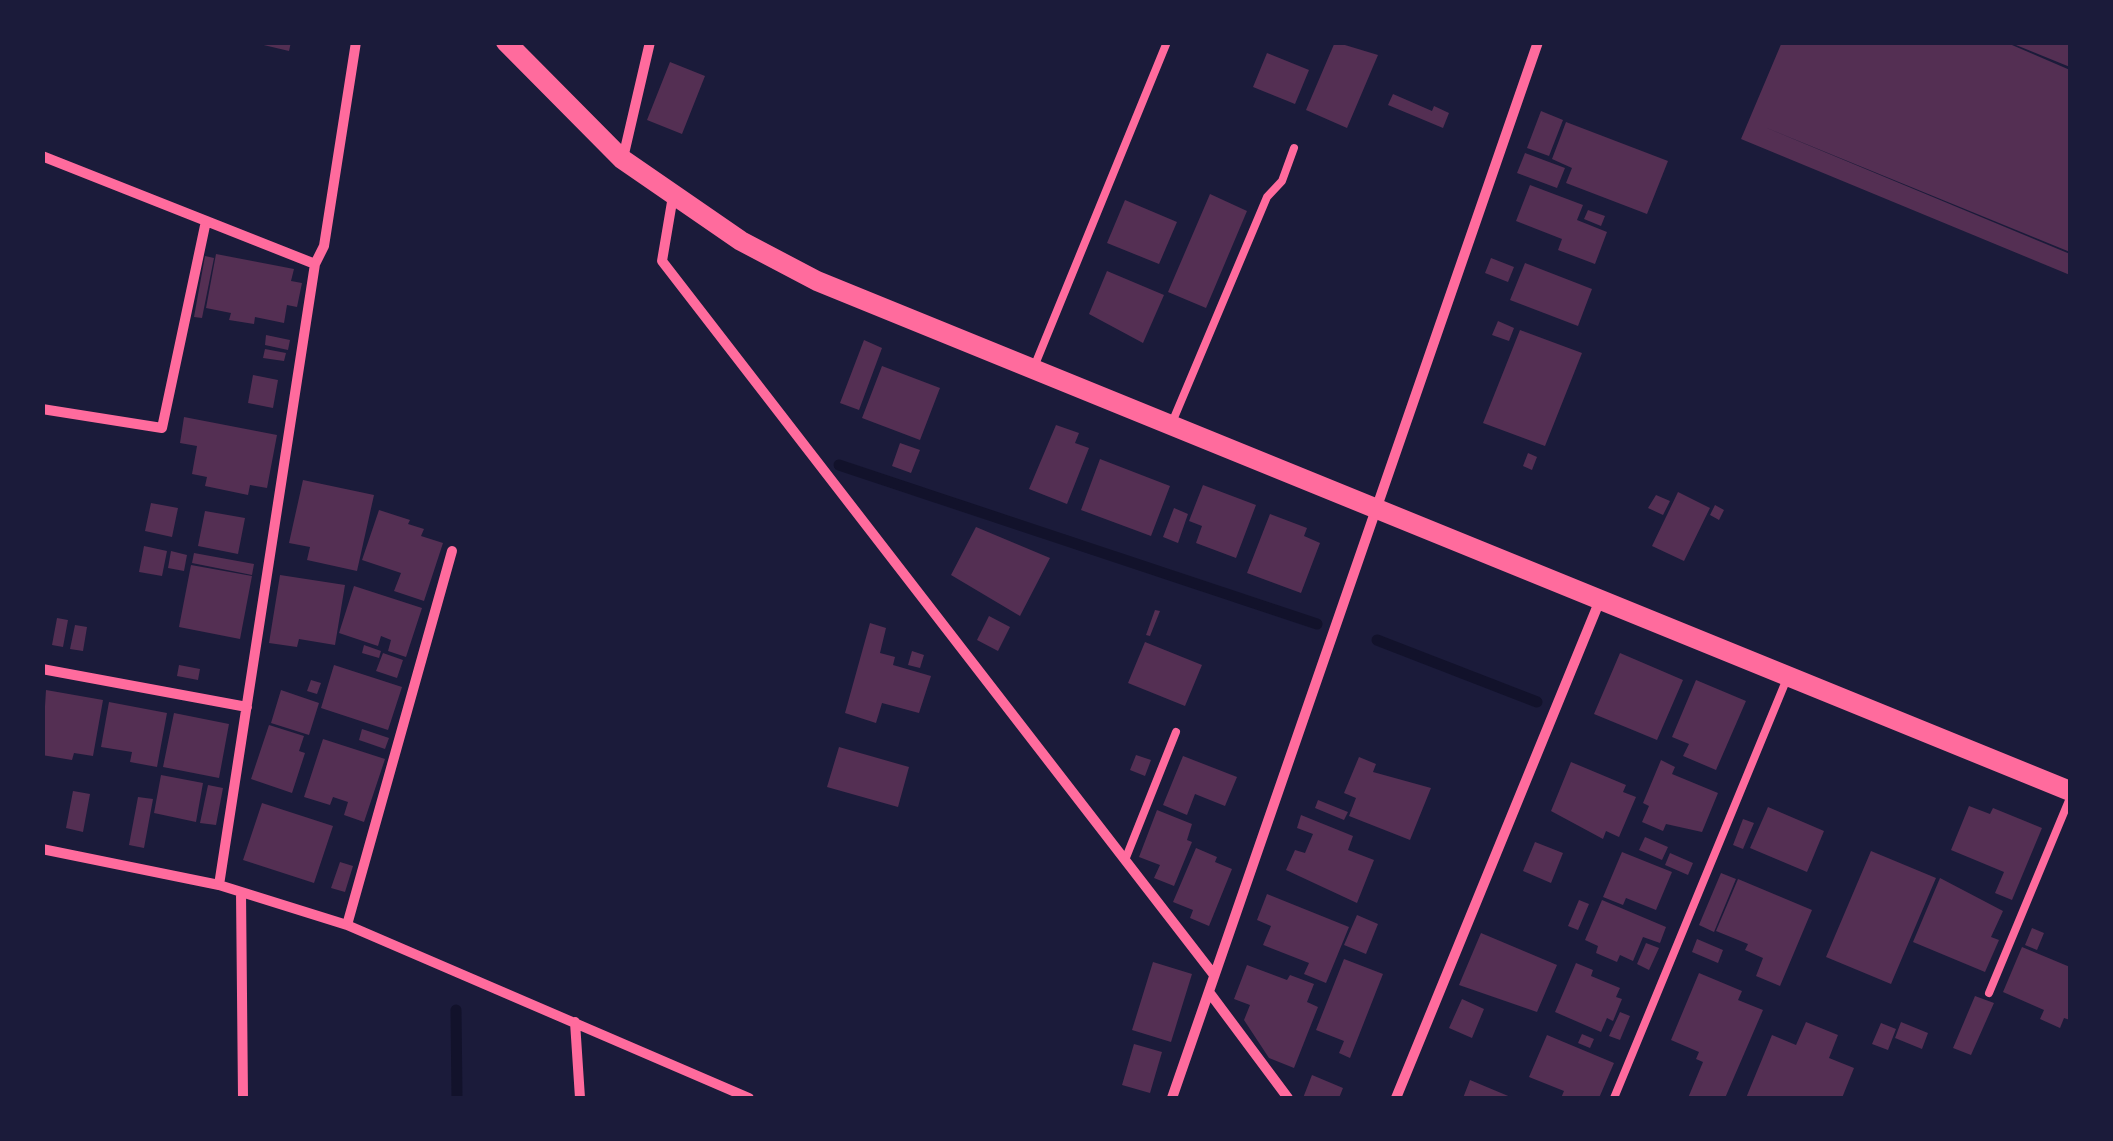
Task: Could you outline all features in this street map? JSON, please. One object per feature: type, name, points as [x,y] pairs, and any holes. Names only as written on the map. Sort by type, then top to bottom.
[{"type":"main road","points":[[506,42],[622,159],[741,241],[817,281],[1788,676],[2070,795]]},
{"type":"street","points":[[219,885],[315,264],[324,246],[356,42]]},
{"type":"street","points":[[622,159],[650,42]]},
{"type":"street","points":[[1172,1098],[1538,42]]},
{"type":"street","points":[[42,156],[315,264]]},
{"type":"street","points":[[673,194],[662,261],[1214,975]]},
{"type":"street","points":[[42,409],[162,428],[206,221]]},
{"type":"street","points":[[347,925],[452,552]]},
{"type":"street","points":[[1396,1098],[1600,600]]},
{"type":"street","points":[[42,669],[246,707]]},
{"type":"street","points":[[42,849],[219,885],[347,925],[750,1098]]},
{"type":"street","points":[[242,892],[244,1098]]},
{"type":"street","points":[[1210,992],[1288,1098]]},
{"type":"street","points":[[575,1022],[580,1098]]},
{"type":"lane","points":[[1033,370],[1167,42]]},
{"type":"lane","points":[[1170,427],[1267,197],[1282,181],[1294,148]]},
{"type":"lane","points":[[1614,1098],[1788,676]]},
{"type":"lane","points":[[1125,860],[1176,732]]},
{"type":"lane","points":[[1990,994],[2070,795]]},
{"type":"building","points":[[251,42],[291,42],[289,51]]},
{"type":"building","points":[[1335,42],[1378,55],[1347,128],[1306,110]]},
{"type":"building","points":[[1782,42],[2005,42],[2070,70],[2070,252],[1762,126],[2070,254],[2070,275],[1741,139]]},
{"type":"building","points":[[2070,42],[2070,67],[2011,43]]},
{"type":"building","points":[[1267,53],[1309,70],[1295,104],[1253,87]]},
{"type":"building","points":[[670,62],[705,76],[682,134],[647,120]]},
{"type":"building","points":[[1393,94],[1432,111],[1434,106],[1449,113],[1443,128],[1388,105]]},
{"type":"building","points":[[1541,111],[1563,120],[1549,156],[1527,148]]},
{"type":"building","points":[[1566,122],[1668,161],[1647,214],[1566,183],[1572,168],[1552,159]]},
{"type":"building","points":[[1525,153],[1565,168],[1557,188],[1517,173]]},
{"type":"building","points":[[1530,185],[1583,205],[1577,220],[1607,232],[1595,264],[1558,250],[1562,239],[1516,221]]},
{"type":"building","points":[[1210,194],[1247,211],[1206,308],[1168,292]]},
{"type":"building","points":[[1125,200],[1177,222],[1159,264],[1107,243]]},
{"type":"building","points":[[1588,210],[1605,216],[1601,226],[1584,219]]},
{"type":"building","points":[[216,254],[294,269],[291,281],[302,283],[297,307],[287,305],[284,323],[255,317],[254,324],[229,320],[231,313],[206,308]]},
{"type":"building","points":[[205,256],[214,258],[202,318],[194,317]]},
{"type":"building","points":[[1491,258],[1514,267],[1508,282],[1485,273]]},
{"type":"building","points":[[1525,263],[1592,289],[1578,326],[1510,300]]},
{"type":"building","points":[[1107,271],[1164,295],[1143,343],[1089,314]]},
{"type":"building","points":[[1498,321],[1514,328],[1509,341],[1492,335]]},
{"type":"building","points":[[1520,330],[1582,353],[1545,446],[1483,423]]},
{"type":"building","points":[[266,335],[290,340],[288,350],[265,345]]},
{"type":"building","points":[[864,340],[882,348],[859,410],[840,403]]},
{"type":"building","points":[[265,349],[286,353],[284,361],[263,358]]},
{"type":"building","points":[[882,366],[940,388],[920,440],[862,418]]},
{"type":"building","points":[[253,375],[278,380],[273,408],[248,403]]},
{"type":"building","points":[[184,417],[277,435],[267,488],[250,485],[248,495],[205,486],[207,477],[192,474],[197,446],[180,443]]},
{"type":"building","points":[[1056,425],[1079,433],[1075,443],[1089,448],[1067,504],[1029,489]]},
{"type":"building","points":[[900,443],[920,450],[911,473],[892,466]]},
{"type":"building","points":[[1528,453],[1537,457],[1532,470],[1523,466]]},
{"type":"building","points":[[1100,459],[1170,486],[1151,536],[1081,510]]},
{"type":"building","points":[[303,480],[374,495],[357,571],[307,560],[310,547],[289,543]]},
{"type":"building","points":[[1203,485],[1256,505],[1236,558],[1196,543],[1202,526],[1189,521]]},
{"type":"building","points":[[1678,492],[1710,508],[1684,561],[1652,546]]},
{"type":"building","points":[[1656,495],[1670,501],[1663,515],[1648,508]]},
{"type":"building","points":[[151,503],[178,508],[172,537],[145,531]]},
{"type":"building","points":[[1715,505],[1724,510],[1719,520],[1710,515]]},
{"type":"building","points":[[1174,508],[1188,514],[1178,543],[1163,537]]},
{"type":"building","points":[[379,510],[410,520],[408,524],[424,529],[421,536],[443,543],[424,601],[394,591],[401,573],[362,560]]},
{"type":"building","points":[[205,511],[245,518],[238,554],[198,546]]},
{"type":"building","points":[[1270,514],[1307,528],[1304,536],[1320,543],[1301,593],[1247,573]]},
{"type":"building","points":[[976,527],[1050,558],[1020,616],[951,575]]},
{"type":"building","points":[[144,546],[167,551],[162,576],[139,572]]},
{"type":"building","points":[[171,551],[187,555],[184,571],[168,568]]},
{"type":"building","points":[[194,553],[254,564],[252,575],[192,563]]},
{"type":"building","points":[[191,565],[252,576],[240,639],[179,627]]},
{"type":"building","points":[[280,575],[345,585],[335,645],[299,639],[297,647],[269,643]]},
{"type":"building","points":[[354,586],[422,608],[406,657],[388,651],[391,640],[381,636],[378,646],[339,633]]},
{"type":"building","points":[[1155,610],[1160,611],[1150,636],[1146,635]]},
{"type":"building","points":[[989,616],[1010,627],[998,651],[977,640]]},
{"type":"building","points":[[57,618],[68,620],[63,647],[52,645]]},
{"type":"building","points":[[870,623],[886,628],[880,653],[895,657],[893,665],[931,676],[919,713],[882,703],[876,723],[845,713]]},
{"type":"building","points":[[75,625],[87,627],[83,651],[70,649]]},
{"type":"building","points":[[1145,642],[1202,665],[1185,706],[1128,683]]},
{"type":"building","points":[[364,645],[381,651],[379,658],[362,653]]},
{"type":"building","points":[[912,651],[924,655],[920,668],[908,665]]},
{"type":"building","points":[[383,653],[403,660],[397,678],[376,671]]},
{"type":"building","points":[[1620,653],[1683,680],[1657,740],[1594,714]]},
{"type":"building","points":[[179,665],[200,669],[198,680],[177,676]]},
{"type":"building","points":[[334,665],[402,687],[388,730],[321,708]]},
{"type":"building","points":[[311,680],[321,683],[317,694],[307,691]]},
{"type":"building","points":[[1696,680],[1746,701],[1716,770],[1683,756],[1689,744],[1672,737]]},
{"type":"building","points":[[46,690],[103,700],[93,756],[74,753],[72,760],[42,755]]},
{"type":"building","points":[[281,690],[319,703],[309,735],[271,723]]},
{"type":"building","points":[[109,702],[167,713],[157,767],[130,762],[132,752],[101,747]]},
{"type":"building","points":[[174,713],[229,724],[219,778],[163,767]]},
{"type":"building","points":[[269,725],[304,736],[299,751],[305,753],[292,793],[251,779]]},
{"type":"building","points":[[362,729],[389,738],[385,749],[359,740]]},
{"type":"building","points":[[323,739],[385,759],[364,822],[344,815],[348,802],[333,797],[330,805],[304,797]]},
{"type":"building","points":[[839,747],[909,767],[898,807],[827,787]]},
{"type":"building","points":[[1136,755],[1151,760],[1145,776],[1130,770]]},
{"type":"building","points":[[1183,756],[1237,777],[1225,806],[1195,794],[1187,815],[1163,805]]},
{"type":"building","points":[[1359,757],[1376,764],[1373,772],[1431,788],[1410,840],[1349,816],[1356,798],[1344,793]]},
{"type":"building","points":[[1661,760],[1675,767],[1672,774],[1718,793],[1702,832],[1666,824],[1663,831],[1642,822],[1649,806],[1643,803]]},
{"type":"building","points":[[1571,762],[1626,785],[1623,792],[1636,797],[1619,837],[1606,831],[1603,839],[1551,811]]},
{"type":"building","points":[[161,775],[203,783],[196,822],[154,813]]},
{"type":"building","points":[[208,785],[223,788],[216,825],[200,823]]},
{"type":"building","points":[[73,791],[90,794],[83,832],[66,828]]},
{"type":"building","points":[[138,797],[153,799],[144,848],[129,845]]},
{"type":"building","points":[[1318,800],[1348,812],[1344,820],[1315,808]]},
{"type":"building","points":[[262,803],[333,826],[314,883],[243,860]]},
{"type":"building","points":[[1969,806],[1990,814],[1993,808],[2042,828],[2012,900],[1995,893],[2004,872],[1951,850]]},
{"type":"building","points":[[1768,807],[1824,831],[1807,872],[1750,848]]},
{"type":"building","points":[[1157,810],[1192,824],[1187,840],[1192,842],[1174,886],[1154,878],[1160,865],[1139,857]]},
{"type":"building","points":[[1301,815],[1353,836],[1348,850],[1374,860],[1357,903],[1286,870],[1295,850],[1305,853],[1313,834],[1297,828]]},
{"type":"building","points":[[1743,819],[1754,823],[1743,849],[1733,845]]},
{"type":"building","points":[[1645,837],[1668,847],[1662,860],[1639,850]]},
{"type":"building","points":[[1535,842],[1563,853],[1551,883],[1523,871]]},
{"type":"building","points":[[1196,848],[1232,869],[1209,926],[1190,918],[1193,910],[1173,902]]},
{"type":"building","points":[[1871,851],[1936,878],[1891,984],[1826,957]]},
{"type":"building","points":[[1622,852],[1672,872],[1656,910],[1626,898],[1623,905],[1603,897]]},
{"type":"building","points":[[1670,853],[1693,863],[1688,875],[1665,865]]},
{"type":"building","points":[[340,862],[353,866],[345,892],[331,888]]},
{"type":"building","points":[[1721,873],[1736,879],[1714,932],[1699,925]]},
{"type":"building","points":[[1940,878],[2003,911],[1991,937],[1999,940],[1985,972],[1913,942]]},
{"type":"building","points":[[1738,879],[1812,910],[1780,986],[1756,976],[1763,958],[1745,950],[1748,944],[1716,931]]},
{"type":"building","points":[[1267,894],[1349,927],[1326,983],[1304,974],[1309,963],[1263,945],[1271,926],[1257,920]]},
{"type":"building","points":[[1579,900],[1589,904],[1578,930],[1568,926]]},
{"type":"building","points":[[1602,900],[1666,927],[1660,943],[1643,937],[1633,961],[1620,955],[1617,962],[1596,953],[1598,946],[1585,940]]},
{"type":"building","points":[[1357,915],[1378,924],[1366,954],[1344,945]]},
{"type":"building","points":[[2032,928],[2044,933],[2037,950],[2025,945]]},
{"type":"building","points":[[1481,933],[1557,965],[1537,1012],[1459,985]]},
{"type":"building","points":[[1697,939],[1723,950],[1718,963],[1692,952]]},
{"type":"building","points":[[1646,943],[1659,948],[1649,970],[1637,964]]},
{"type":"building","points":[[2022,947],[2070,967],[2070,1020],[2064,1018],[2060,1028],[2040,1019],[2044,1010],[2003,992]]},
{"type":"building","points":[[1344,959],[1383,974],[1350,1058],[1339,1053],[1344,1041],[1316,1030]]},
{"type":"building","points":[[1153,962],[1192,974],[1171,1042],[1132,1030]]},
{"type":"building","points":[[1576,963],[1593,970],[1591,976],[1620,988],[1616,997],[1622,999],[1613,1021],[1607,1018],[1601,1032],[1555,1012]]},
{"type":"building","points":[[1247,965],[1287,980],[1290,975],[1314,984],[1307,1002],[1318,1007],[1294,1068],[1269,1058],[1244,1020],[1250,1005],[1234,999]]},
{"type":"building","points":[[1699,973],[1742,991],[1738,1000],[1763,1010],[1725,1098],[1688,1098],[1703,1062],[1696,1059],[1699,1052],[1671,1040]]},
{"type":"building","points":[[1975,996],[1994,1003],[1971,1055],[1953,1048]]},
{"type":"building","points":[[1462,999],[1484,1009],[1472,1038],[1449,1028]]},
{"type":"building","points":[[1620,1012],[1630,1016],[1620,1040],[1609,1036]]},
{"type":"building","points":[[1806,1022],[1838,1035],[1829,1058],[1854,1068],[1842,1098],[1746,1098],[1772,1035],[1796,1045]]},
{"type":"building","points":[[1901,1022],[1928,1033],[1922,1049],[1895,1038]]},
{"type":"building","points":[[1881,1023],[1896,1029],[1888,1050],[1872,1044]]},
{"type":"building","points":[[1582,1034],[1594,1039],[1590,1048],[1578,1043]]},
{"type":"building","points":[[1547,1035],[1614,1063],[1599,1098],[1561,1098],[1564,1091],[1529,1077]]},
{"type":"building","points":[[1134,1044],[1162,1052],[1150,1093],[1122,1085]]},
{"type":"building","points":[[1312,1075],[1343,1088],[1339,1098],[1303,1098]]},
{"type":"building","points":[[1470,1080],[1513,1098],[1463,1098]]},
{"type":"waterway","points":[[839,465],[1317,624]]},
{"type":"waterway","points":[[1377,640],[1537,702]]},
{"type":"waterway","points":[[456,1010],[457,1098]]}]
